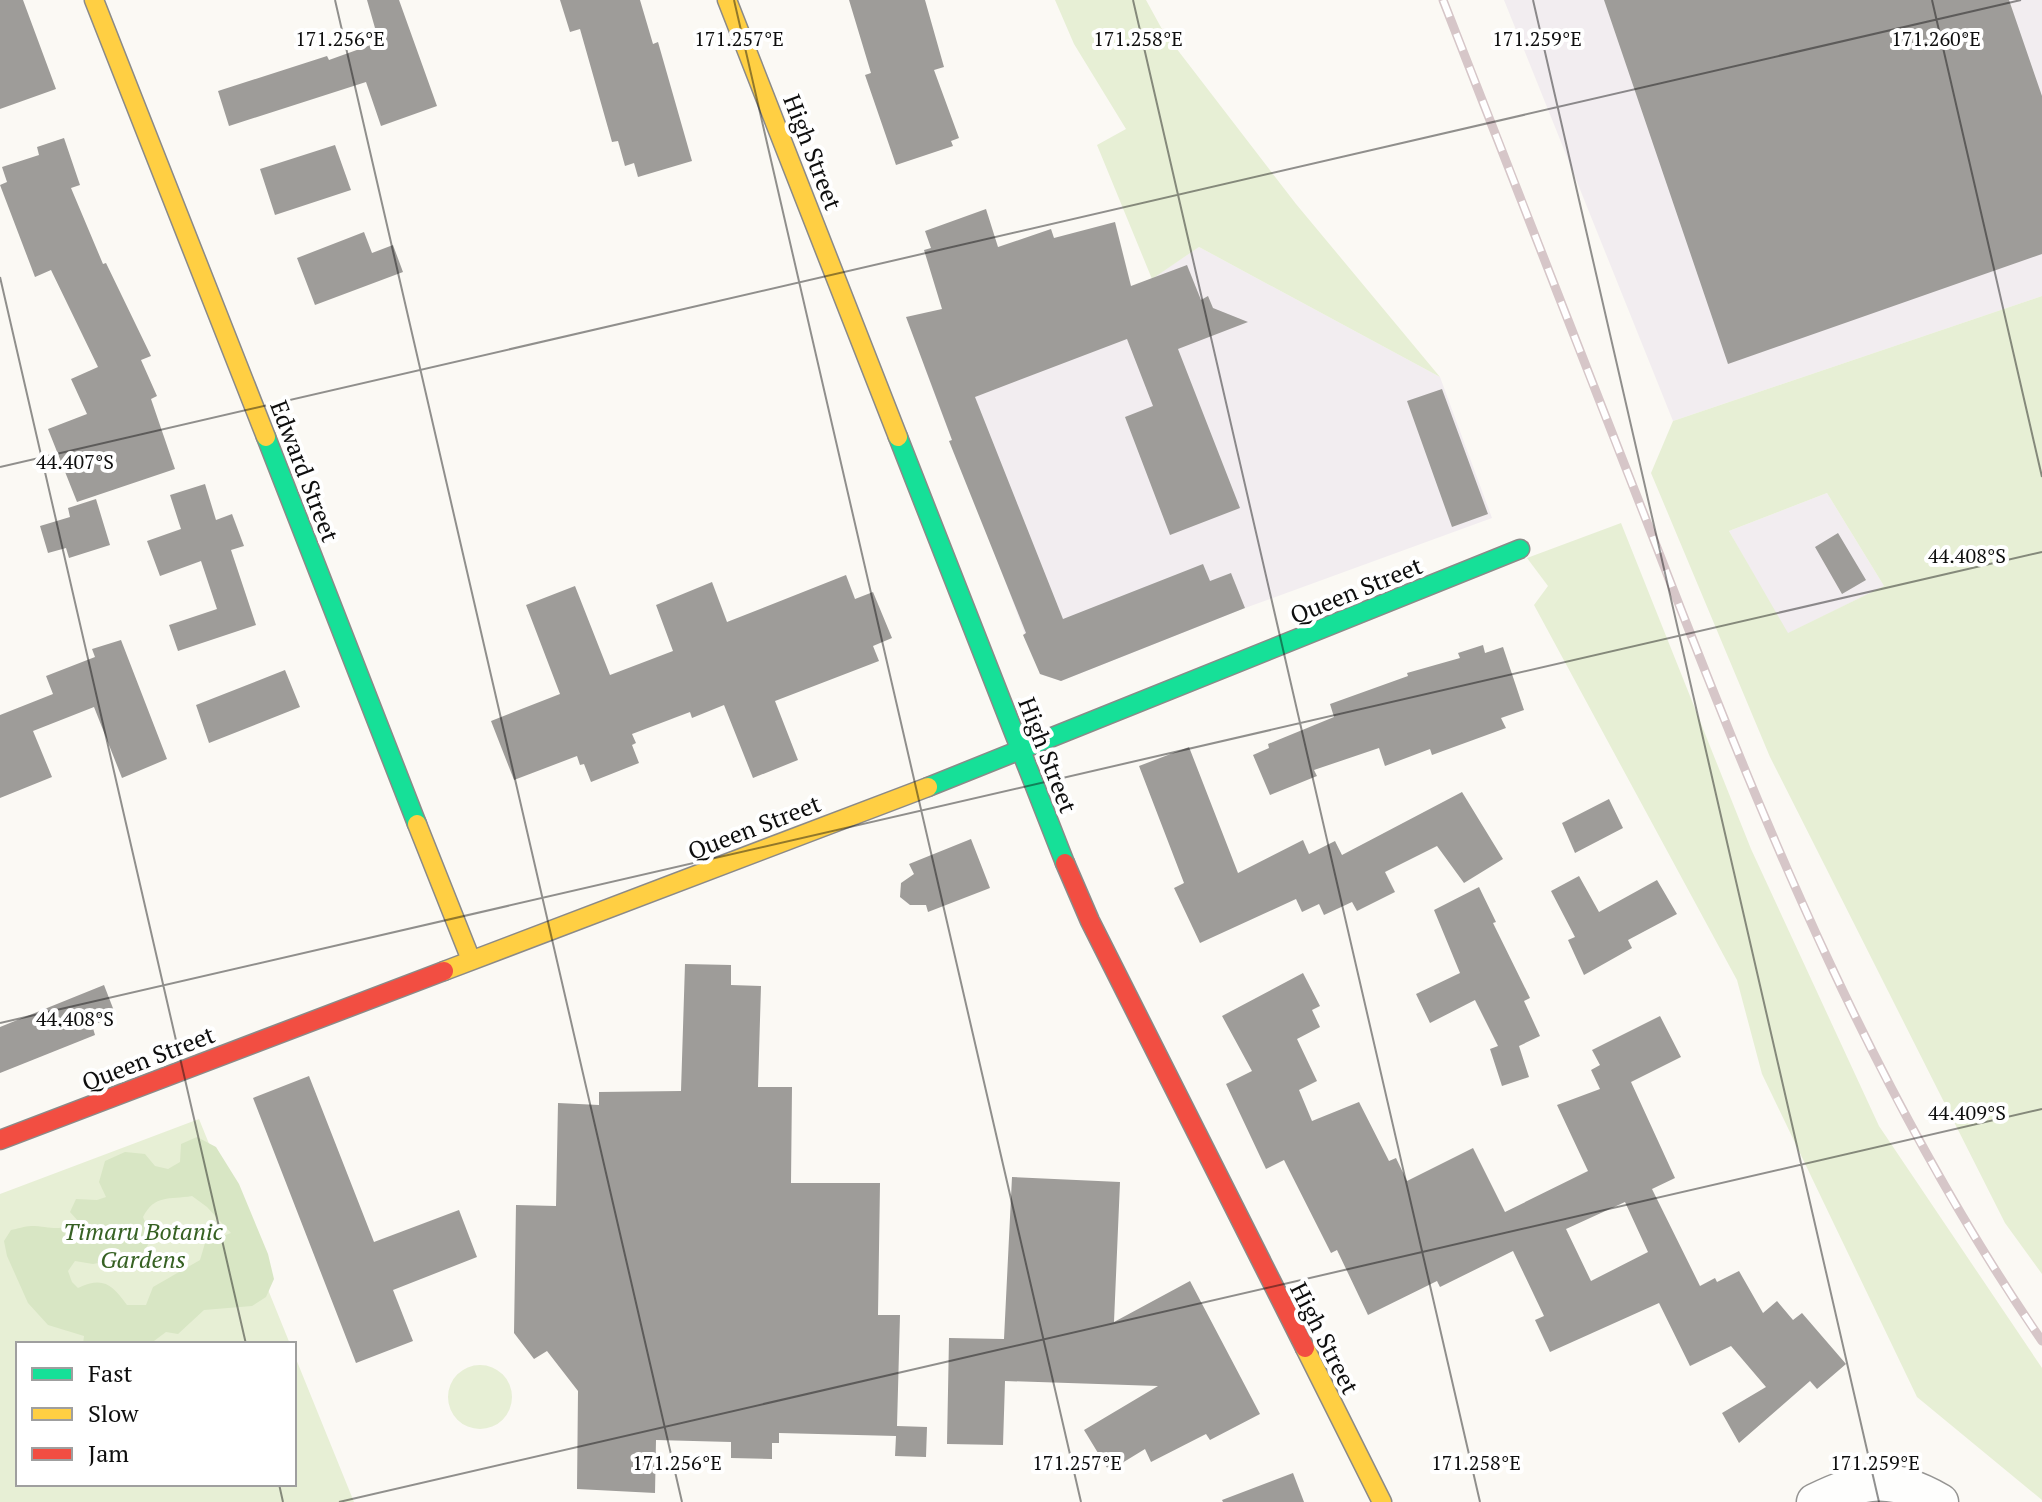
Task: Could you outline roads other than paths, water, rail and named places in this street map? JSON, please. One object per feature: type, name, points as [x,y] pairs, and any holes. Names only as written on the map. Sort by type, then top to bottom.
[{"type":"street","name":"Edward Street","points":[[94,0],[471,960]]},
{"type":"street","name":"High Street","points":[[727,0],[1054,837],[1097,936],[1382,1502]]},
{"type":"street","name":"Queen Street","points":[[0,1140],[1021,751],[1520,549]]},
{"type":"street","points":[[1815,1502],[1844,1487],[1874,1481],[1921,1491],[1940,1502]]},
{"type":"railway","points":[[1443,0],[1741,761],[1784,861],[1876,1059],[1927,1155],[1982,1249],[2042,1341]]},
{"type":"park label","name":"Timaru Botanic Gardens","points":[[143,1245]]}]
